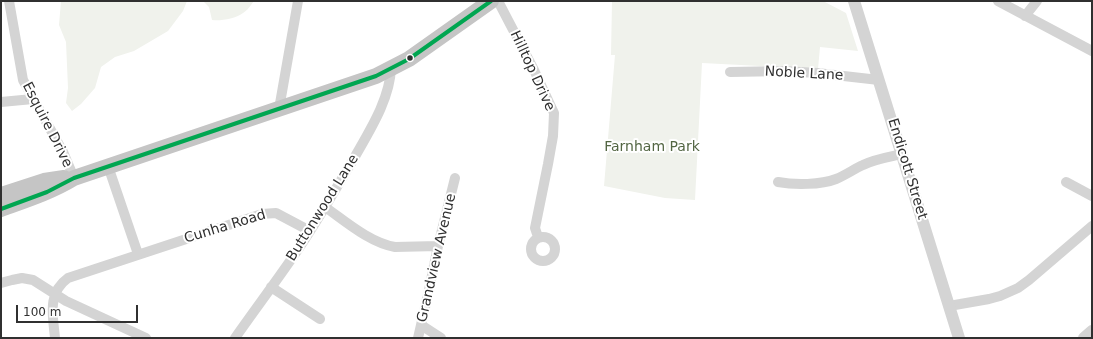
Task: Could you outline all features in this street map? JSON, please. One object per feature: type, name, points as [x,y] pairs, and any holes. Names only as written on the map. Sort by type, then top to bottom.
[{"type":"highway","points":[[1,209],[49,191],[74,178],[364,80],[392,68],[414,55],[491,1]]},
{"type":"highway","points":[[1,195],[44,181],[74,178]]},
{"type":"street","name":"Esquire Drive","points":[[10,1],[23,80],[63,152],[74,178]]},
{"type":"street","points":[[279,109],[298,1]]},
{"type":"street","name":"Hilltop Drive","points":[[498,1],[531,63],[554,113],[553,136],[535,228],[538,238]]},
{"type":"street","name":"Endicott Street","points":[[854,1],[959,338]]},
{"type":"street","points":[[998,1],[1092,51]]},
{"type":"street","points":[[1025,16],[1037,1]]},
{"type":"street","name":"Buttonwood Lane","points":[[235,338],[310,232],[365,139],[380,109],[389,86],[392,68]]},
{"type":"street","name":"Noble Lane","points":[[730,72],[784,71],[879,80]]},
{"type":"street","points":[[1,102],[34,99]]},
{"type":"street","points":[[778,182],[792,184],[835,180],[863,165],[902,154]]},
{"type":"street","points":[[108,166],[138,254]]},
{"type":"street","name":"Grandview Avenue","points":[[418,338],[438,246],[455,178]]},
{"type":"street","points":[[1066,182],[1092,196]]},
{"type":"street","points":[[325,207],[372,239],[388,246],[438,246]]},
{"type":"street","name":"Cunha Road","points":[[56,294],[60,285],[68,278],[262,214],[276,213],[310,232]]},
{"type":"street","points":[[949,306],[995,298],[1018,288],[1092,226]]},
{"type":"street","points":[[1,283],[22,278],[33,280],[66,301],[146,338]]},
{"type":"street","points":[[271,287],[320,319]]},
{"type":"street","points":[[55,338],[52,315],[56,294]]},
{"type":"street","points":[[421,325],[441,338]]},
{"type":"street","points":[[1084,338],[1092,332]]},
{"type":"green space","points":[[61,1],[187,1],[183,11],[168,31],[134,51],[115,57],[101,67],[95,88],[81,104],[72,111],[66,103],[68,88],[66,42],[59,25]]},
{"type":"green space","points":[[203,1],[254,1],[246,11],[236,17],[224,20],[212,20],[209,7]]},
{"type":"green space","name":"Farnham Park","points":[[612,1],[823,1],[846,13],[858,51],[820,47],[818,69],[702,63],[695,200],[665,198],[604,186],[615,55],[611,55]]},
{"type":"transit line","points":[[1,209],[47,192],[74,178],[376,76],[409,59],[491,1]]}]
